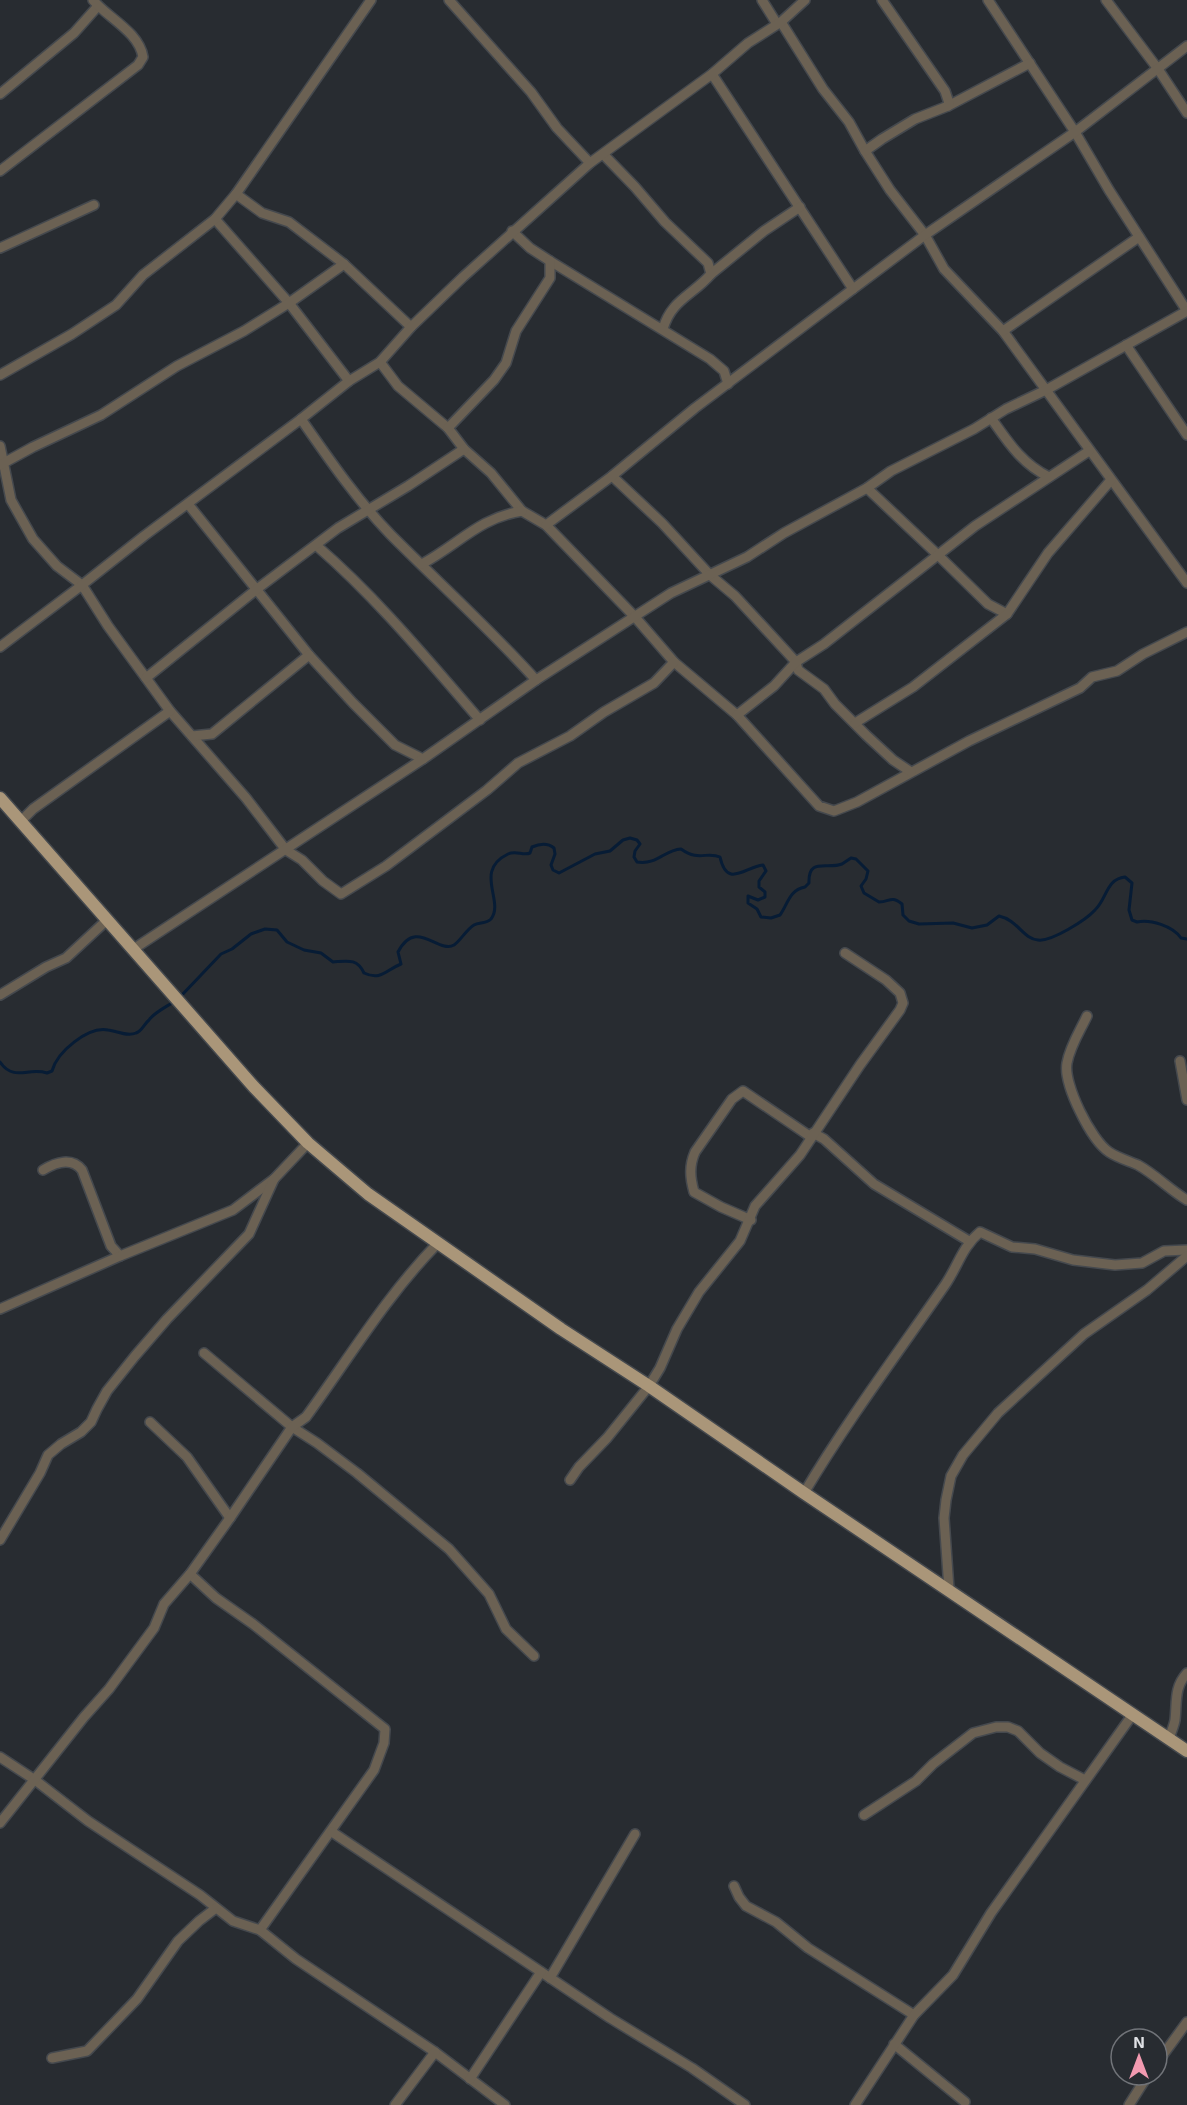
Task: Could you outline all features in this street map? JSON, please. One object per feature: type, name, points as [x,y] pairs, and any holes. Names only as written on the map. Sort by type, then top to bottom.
[{"type":"main road","points":[[0,798],[254,1087],[308,1143],[368,1194],[561,1329],[649,1386],[1187,1751]]},
{"type":"street","points":[[0,375],[72,334],[116,305],[143,275],[215,219],[236,194],[371,0]]},
{"type":"street","points":[[449,0],[531,92],[557,128],[590,162]]},
{"type":"street","points":[[762,0],[823,89],[849,122],[890,190],[925,235],[944,269],[1003,331],[1089,451],[1180,570],[1187,583]]},
{"type":"street","points":[[0,647],[349,381],[380,362],[411,327],[512,231],[590,162],[712,74],[748,43],[779,23],[805,0]]},
{"type":"street","points":[[882,0],[945,92],[950,103],[948,106]]},
{"type":"street","points":[[132,950],[423,759],[536,680],[671,593],[710,576],[867,488],[891,471],[1046,390],[1187,311],[1108,190],[1075,132],[988,0]]},
{"type":"street","points":[[1107,0],[1187,113]]},
{"type":"street","points":[[0,93],[74,33],[95,3],[141,48],[143,57],[138,65],[0,171]]},
{"type":"street","points":[[546,525],[612,476],[695,408],[925,235],[1075,132],[1187,46]]},
{"type":"street","points":[[865,151],[915,119],[948,106],[1030,63]]},
{"type":"street","points":[[712,74],[853,289]]},
{"type":"street","points":[[603,154],[664,222],[708,263],[711,274]]},
{"type":"street","points":[[236,194],[262,213],[289,222],[344,264],[411,327]]},
{"type":"street","points":[[0,248],[94,205]]},
{"type":"street","points":[[663,329],[666,316],[679,301],[764,231],[800,207]]},
{"type":"street","points":[[215,219],[289,303],[349,381]]},
{"type":"street","points":[[512,231],[530,248],[550,261],[710,359],[724,371],[728,384]]},
{"type":"street","points":[[1003,331],[1139,237]]},
{"type":"street","points":[[448,428],[494,380],[506,363],[516,331],[550,278],[550,261]]},
{"type":"street","points":[[2,465],[33,447],[101,415],[177,366],[244,332],[344,264]]},
{"type":"street","points":[[1126,345],[1187,435]]},
{"type":"street","points":[[380,362],[398,386],[448,428],[522,510],[546,525],[674,662],[736,715],[824,808],[834,811],[857,802],[969,741],[1080,688],[1092,677],[1117,671],[1143,654],[1187,632]]},
{"type":"street","points":[[991,418],[1018,456],[1033,469],[1049,477]]},
{"type":"street","points":[[301,419],[335,467],[390,534],[498,638],[536,680]]},
{"type":"street","points":[[0,447],[11,500],[33,539],[57,566],[82,585],[108,626],[170,711],[246,798],[286,850],[302,860],[323,881],[341,894],[351,890],[386,866],[487,790],[518,763],[570,736],[604,712],[654,683],[674,662]]},
{"type":"street","points":[[146,678],[338,528],[408,486],[464,448]]},
{"type":"street","points":[[736,715],[774,686],[796,663],[824,644],[975,526],[1089,451]]},
{"type":"street","points":[[612,476],[662,523],[710,576],[735,596],[796,663],[798,670],[824,689],[835,704],[893,760],[911,772]]},
{"type":"street","points":[[855,723],[913,687],[1007,614],[1047,553],[1111,480]]},
{"type":"street","points":[[867,488],[988,604],[1007,614]]},
{"type":"street","points":[[188,504],[309,655],[395,745],[423,759]]},
{"type":"street","points":[[422,564],[487,521],[522,510]]},
{"type":"street","points":[[316,546],[346,572],[397,624],[480,720]]},
{"type":"street","points":[[192,736],[212,734],[309,655]]},
{"type":"street","points":[[21,821],[33,809],[170,711]]},
{"type":"street","points":[[0,995],[66,958],[107,920]]},
{"type":"street","points":[[570,1480],[649,1386],[660,1368],[677,1329],[709,1278],[740,1241],[751,1220],[755,1206],[800,1155],[860,1065],[885,1033],[903,1003],[900,993],[886,980],[845,953]]},
{"type":"street","points":[[1087,1016],[1072,1046],[1067,1063],[1067,1078],[1095,1138],[1108,1152],[1140,1166],[1187,1200]]},
{"type":"street","points":[[1180,1061],[1187,1100]]},
{"type":"street","points":[[751,1220],[694,1192],[690,1175],[695,1152],[732,1099],[743,1091],[812,1135],[824,1139],[874,1184],[969,1241]]},
{"type":"street","points":[[0,1309],[120,1256],[233,1210],[274,1179],[308,1143]]},
{"type":"street","points":[[43,1170],[52,1164],[69,1161],[77,1164],[85,1178],[111,1246],[120,1256]]},
{"type":"street","points":[[0,1540],[40,1473],[48,1455],[92,1422],[107,1391],[135,1356],[167,1319],[249,1234],[274,1179]]},
{"type":"street","points":[[804,1493],[885,1369],[946,1284],[969,1241],[980,1232],[1012,1246],[1035,1249],[1073,1260],[1115,1265],[1142,1263],[1164,1251],[1187,1250]]},
{"type":"street","points":[[0,1823],[115,1681],[154,1628],[164,1604],[190,1574],[292,1427],[306,1417],[386,1303],[438,1243]]},
{"type":"street","points":[[949,1590],[944,1518],[951,1476],[963,1455],[998,1413],[1084,1334],[1147,1290],[1187,1256]]},
{"type":"street","points":[[204,1353],[292,1427],[357,1473],[449,1549],[489,1594],[506,1629],[534,1656]]},
{"type":"street","points":[[150,1422],[187,1457],[230,1518]]},
{"type":"street","points":[[190,1574],[216,1598],[253,1624],[385,1729],[384,1743],[374,1770],[260,1930]]},
{"type":"street","points":[[1169,1739],[1175,1723],[1175,1696],[1182,1678],[1187,1673]]},
{"type":"street","points":[[855,2105],[914,2015],[953,1975],[991,1913],[1133,1714]]},
{"type":"street","points":[[864,1815],[916,1781],[933,1764],[973,1733],[996,1726],[1018,1731],[1040,1753],[1085,1780]]},
{"type":"street","points":[[0,1758],[35,1780],[88,1821],[200,1895],[233,1921],[260,1930],[296,1959],[435,2052],[505,2105]]},
{"type":"street","points":[[332,1832],[745,2105]]},
{"type":"street","points":[[470,2079],[546,1975],[635,1834]]},
{"type":"street","points":[[734,1886],[746,1906],[776,1922],[808,1948],[914,2015]]},
{"type":"street","points":[[52,2058],[87,2050],[137,1999],[178,1941],[216,1908]]},
{"type":"street","points":[[1169,2047],[1187,2022]]},
{"type":"street","points":[[894,2044],[965,2102]]},
{"type":"street","points":[[395,2105],[435,2052]]},
{"type":"street","points":[[1129,2105],[1140,2087]]},
{"type":"waterway","points":[[181,996],[221,954],[232,949],[251,934],[265,929],[277,930],[287,942],[304,950],[321,953],[333,962],[351,962],[358,965],[364,973],[375,976],[383,974],[401,964],[398,952],[412,937],[427,939],[441,945],[454,945],[474,925],[491,919],[495,904],[491,877],[493,869],[498,861],[508,854],[527,854],[530,853],[532,847],[549,845],[554,848],[555,854],[551,865],[553,870],[559,873],[595,854],[610,851],[623,840],[630,838],[637,840],[640,844],[635,851],[634,857],[637,862],[650,861],[681,849],[693,855],[720,857],[723,867],[732,874],[763,865],[766,871],[759,881],[759,887],[765,892],[765,897],[758,900],[748,896],[748,903],[757,909],[761,917],[771,918],[780,915],[792,894],[809,883],[810,875],[815,867],[842,864],[851,858],[856,859],[868,871],[861,886],[864,893],[879,902],[893,899],[898,901],[902,904],[903,915],[909,921],[919,924],[953,923],[972,928],[987,925],[999,916],[1011,921],[1033,939],[1044,940],[1068,930],[1084,919],[1099,906],[1110,885],[1125,877],[1132,883],[1129,910],[1132,920],[1161,924],[1173,930],[1181,938],[1187,939]]},
{"type":"waterway","points":[[0,1062],[5,1068],[16,1073],[47,1073],[52,1071],[60,1056],[83,1036],[100,1030],[126,1034],[136,1033],[154,1015],[172,1003]]}]
